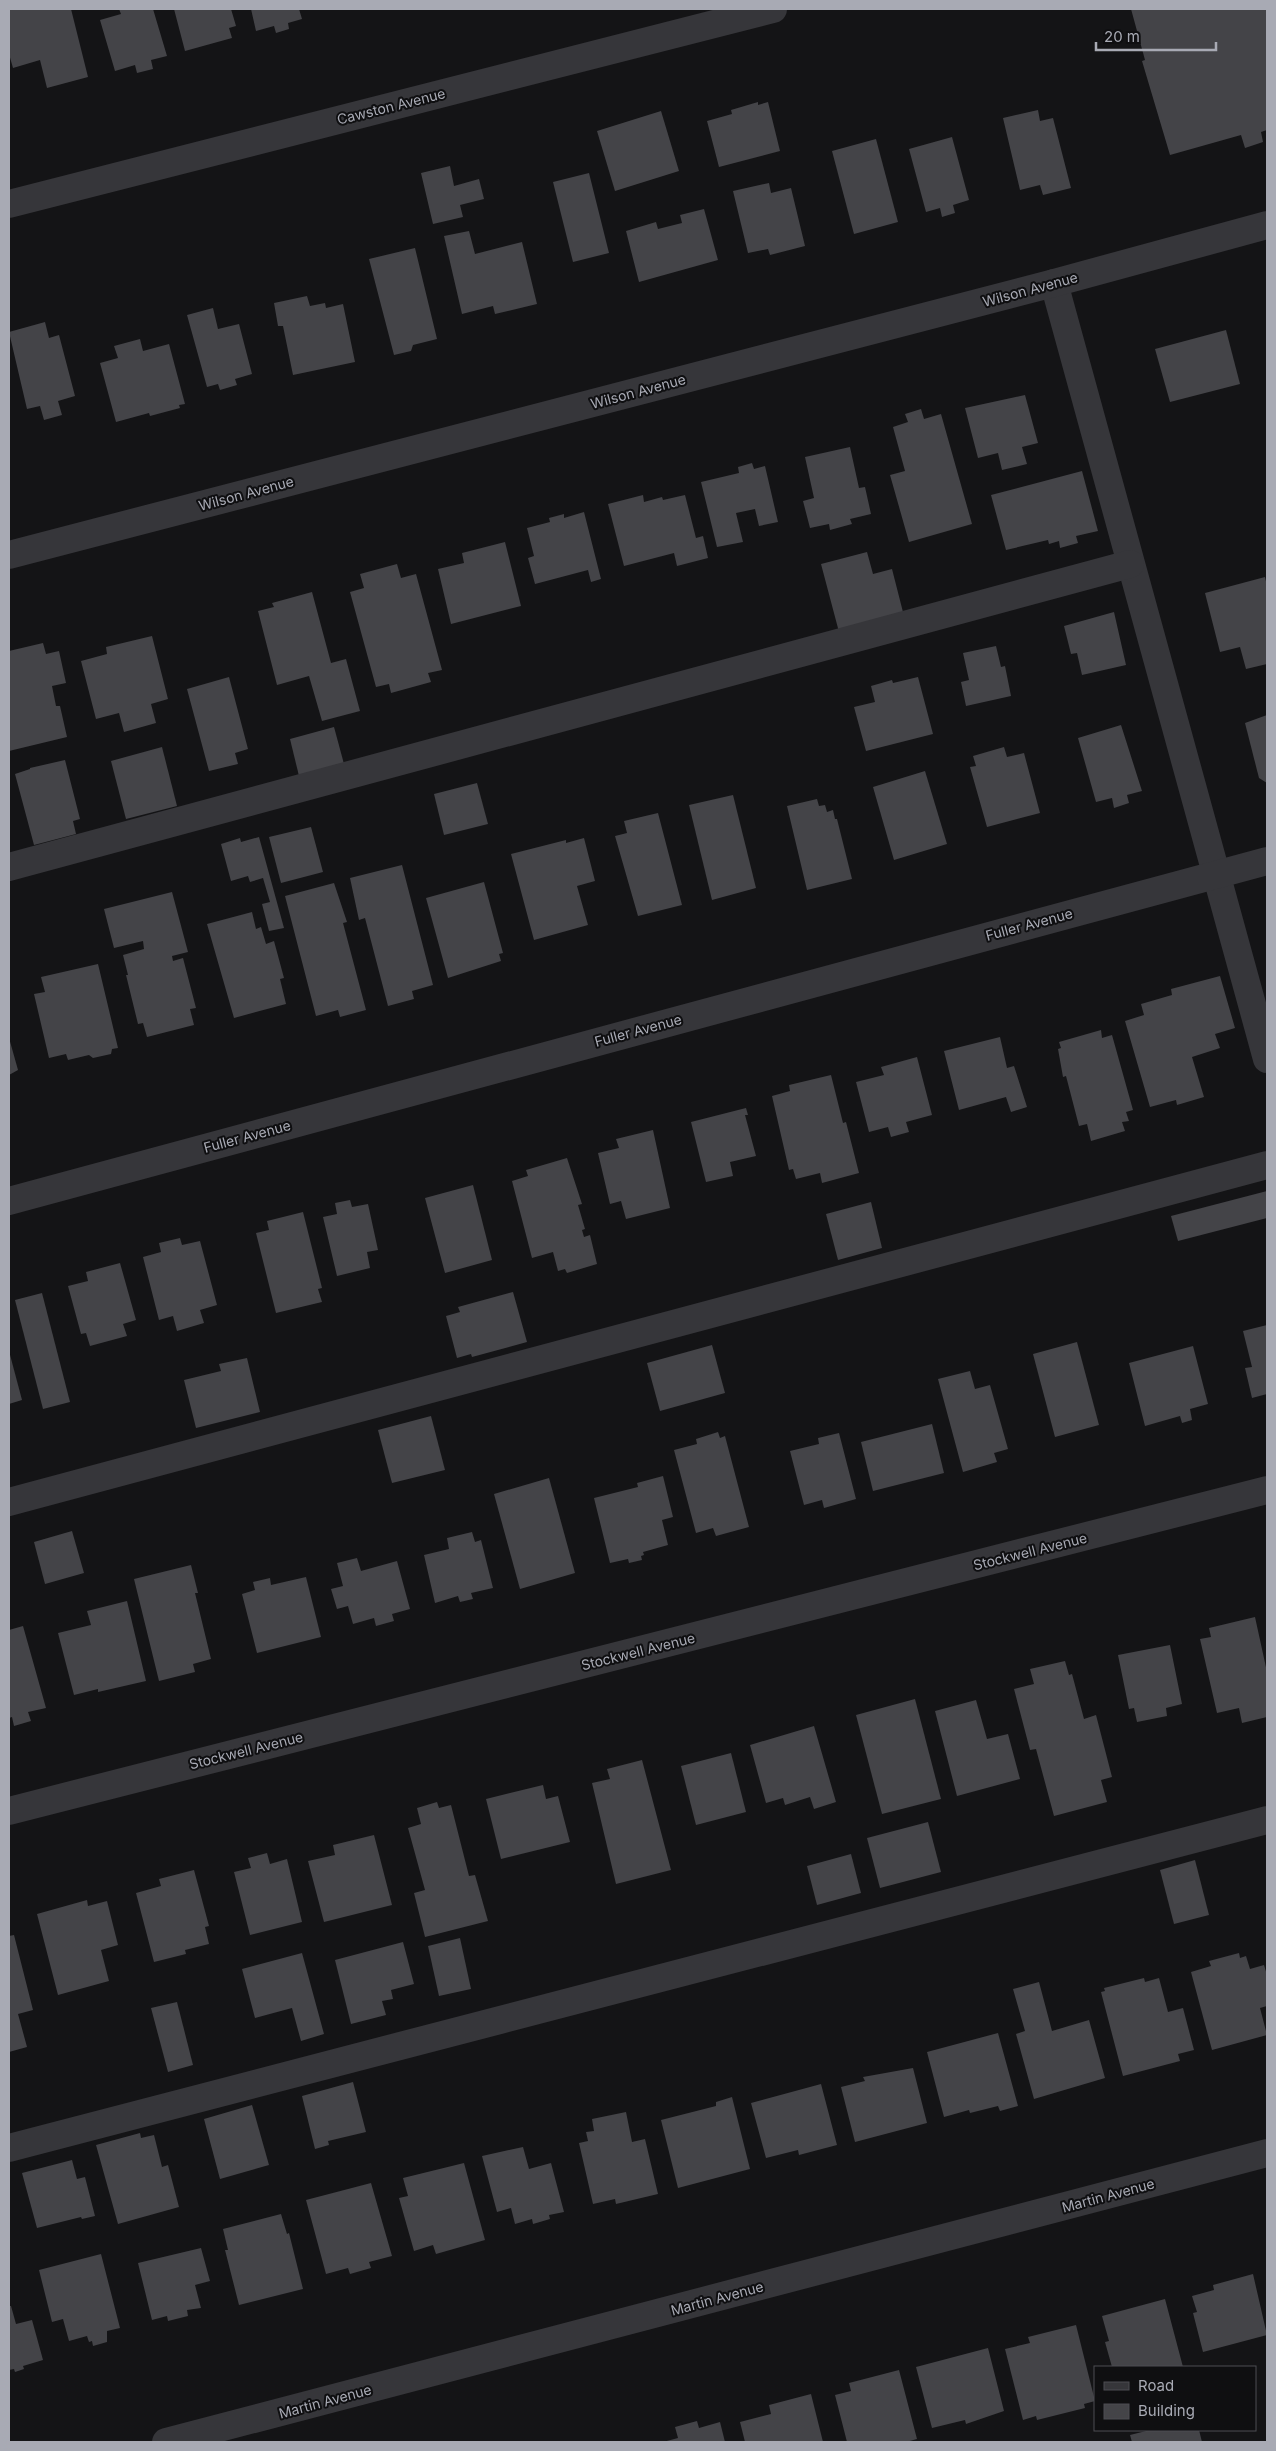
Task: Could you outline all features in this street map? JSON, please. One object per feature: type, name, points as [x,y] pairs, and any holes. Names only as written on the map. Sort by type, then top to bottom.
[{"type":"street","name":"Cawston Avenue","points":[[9,204],[773,9]]},
{"type":"street","name":"Wilson Avenue","points":[[9,555],[1054,283],[1267,225]]},
{"type":"street","points":[[1054,283],[1267,1059]]},
{"type":"street","points":[[9,868],[1130,564]]},
{"type":"street","name":"Fuller Avenue","points":[[9,1201],[1267,861]]},
{"type":"street","points":[[9,1502],[1267,1165]]},
{"type":"street","name":"Stockwell Avenue","points":[[9,1811],[1267,1490]]},
{"type":"street","points":[[9,2148],[1267,1820]]},
{"type":"street","name":"Martin Avenue","points":[[166,2442],[1267,2153]]},
{"type":"building","points":[[9,9],[71,9],[88,77],[47,88],[40,60],[13,68],[9,54]]},
{"type":"building","points":[[119,9],[153,9],[167,56],[151,60],[153,69],[137,73],[135,65],[115,71],[100,20],[121,14]]},
{"type":"building","points":[[174,9],[231,9],[236,26],[229,28],[232,38],[185,51]]},
{"type":"building","points":[[251,9],[299,9],[302,19],[288,23],[289,29],[276,33],[274,26],[256,31]]},
{"type":"building","points":[[1131,9],[1267,9],[1267,130],[1261,132],[1263,142],[1245,148],[1241,135],[1170,155],[1142,61],[1145,60]]},
{"type":"building","points":[[758,102],[758,105],[768,102],[780,151],[719,167],[707,121],[732,114],[731,110]]},
{"type":"building","points":[[1038,110],[1040,121],[1053,118],[1071,188],[1043,195],[1040,185],[1020,190],[1003,118]]},
{"type":"building","points":[[661,111],[679,171],[615,191],[597,131]]},
{"type":"building","points":[[952,137],[969,200],[953,205],[955,213],[942,217],[940,208],[926,212],[909,149]]},
{"type":"building","points":[[876,139],[898,222],[854,234],[832,151]]},
{"type":"building","points":[[450,166],[454,186],[479,179],[484,199],[460,205],[463,217],[433,224],[421,173]]},
{"type":"building","points":[[589,173],[609,253],[573,262],[553,182]]},
{"type":"building","points":[[769,183],[771,193],[791,188],[805,246],[770,255],[768,249],[748,253],[733,191]]},
{"type":"building","points":[[704,209],[718,260],[639,282],[626,231],[656,222],[658,229],[682,223],[680,215]]},
{"type":"building","points":[[469,231],[475,254],[522,242],[537,304],[495,314],[493,306],[462,314],[444,236]]},
{"type":"building","points":[[415,248],[437,339],[413,345],[411,351],[394,355],[369,259]]},
{"type":"building","points":[[307,296],[310,306],[325,303],[326,308],[343,304],[355,362],[293,375],[283,326],[278,326],[274,303]]},
{"type":"building","points":[[213,308],[218,329],[239,324],[252,374],[235,379],[237,385],[220,390],[218,384],[207,387],[187,315]]},
{"type":"building","points":[[45,322],[49,338],[59,335],[75,396],[58,401],[62,415],[44,420],[40,406],[27,409],[9,332]]},
{"type":"building","points":[[1226,330],[1240,384],[1170,402],[1155,349]]},
{"type":"building","points":[[140,339],[143,351],[169,344],[185,404],[179,405],[180,408],[150,416],[149,413],[116,422],[100,363],[118,358],[114,346]]},
{"type":"building","points":[[1025,395],[1038,443],[1022,447],[1027,464],[1002,470],[998,453],[978,458],[965,408]]},
{"type":"building","points":[[921,409],[924,419],[941,414],[972,524],[909,542],[890,475],[905,471],[893,427],[908,422],[905,414]]},
{"type":"building","points":[[850,447],[859,488],[865,487],[871,514],[850,519],[852,524],[830,530],[829,524],[810,528],[803,501],[814,498],[805,457]]},
{"type":"building","points":[[752,463],[754,469],[765,466],[778,522],[759,526],[755,509],[736,513],[743,542],[717,547],[701,482],[739,473],[738,467]]},
{"type":"building","points":[[1082,471],[1098,531],[1076,536],[1078,543],[1060,548],[1059,541],[1049,544],[1048,540],[1006,550],[991,495]]},
{"type":"building","points":[[643,495],[644,502],[662,497],[663,500],[685,495],[696,538],[703,536],[708,558],[677,566],[674,553],[624,566],[608,504]]},
{"type":"building","points":[[584,512],[601,579],[591,582],[588,570],[535,584],[528,558],[534,556],[527,528],[550,522],[549,518],[564,514],[564,518]]},
{"type":"building","points":[[505,542],[521,606],[451,624],[438,569],[464,563],[462,553]]},
{"type":"building","points":[[867,552],[873,574],[892,569],[904,616],[839,632],[821,564]]},
{"type":"building","points":[[397,564],[401,578],[416,574],[442,670],[428,673],[431,682],[391,693],[389,684],[376,687],[350,592],[364,588],[360,574]]},
{"type":"building","points":[[1265,577],[1267,586],[1267,664],[1246,669],[1240,647],[1220,652],[1205,593]]},
{"type":"building","points":[[312,592],[331,663],[346,659],[360,711],[322,721],[309,676],[277,685],[258,611],[274,607],[272,603]]},
{"type":"building","points":[[1114,612],[1126,665],[1082,675],[1077,653],[1071,654],[1064,626]]},
{"type":"building","points":[[152,636],[168,699],[151,704],[156,723],[124,732],[119,713],[96,719],[81,661],[107,654],[106,647]]},
{"type":"building","points":[[43,643],[46,654],[59,651],[66,683],[52,686],[56,706],[60,706],[67,737],[9,751],[9,651]]},
{"type":"building","points":[[996,646],[1001,667],[1005,666],[1011,696],[966,706],[961,682],[969,680],[963,653]]},
{"type":"building","points":[[229,677],[248,749],[235,753],[238,764],[209,771],[187,689]]},
{"type":"building","points":[[918,677],[933,734],[866,751],[854,707],[875,702],[871,686],[892,680],[893,683]]},
{"type":"building","points":[[1267,715],[1267,783],[1259,778],[1245,723]]},
{"type":"building","points":[[1121,725],[1142,791],[1127,795],[1129,803],[1114,808],[1112,798],[1096,802],[1078,738]]},
{"type":"building","points":[[334,727],[344,764],[299,776],[290,739]]},
{"type":"building","points":[[162,747],[177,806],[126,819],[111,761]]},
{"type":"building","points":[[1004,747],[1007,757],[1024,753],[1040,813],[987,827],[970,767],[976,766],[973,756]]},
{"type":"building","points":[[65,760],[80,819],[73,821],[76,834],[34,845],[15,774],[30,768]]},
{"type":"building","points":[[925,771],[947,844],[894,860],[873,787]]},
{"type":"building","points":[[477,783],[488,824],[444,835],[434,794]]},
{"type":"building","points":[[733,795],[756,888],[712,900],[689,805]]},
{"type":"building","points":[[817,799],[819,806],[825,805],[827,812],[833,810],[835,819],[837,819],[852,879],[807,890],[787,806]]},
{"type":"building","points":[[658,813],[682,905],[638,916],[615,836],[627,833],[624,821]]},
{"type":"building","points":[[311,827],[323,872],[281,883],[269,837]]},
{"type":"building","points":[[259,837],[284,928],[269,931],[262,904],[270,902],[263,878],[250,882],[248,876],[231,881],[221,844],[240,838],[241,842]]},
{"type":"building","points":[[584,838],[595,881],[577,886],[588,925],[534,940],[511,854],[566,840],[566,843]]},
{"type":"building","points":[[402,865],[433,985],[412,991],[414,999],[388,1006],[365,918],[359,920],[350,878]]},
{"type":"building","points":[[484,882],[503,953],[499,954],[501,961],[448,978],[426,898]]},
{"type":"building","points":[[334,883],[347,922],[343,923],[366,1010],[340,1017],[338,1010],[316,1016],[285,896]]},
{"type":"building","points":[[172,892],[188,952],[172,956],[173,961],[183,958],[196,1008],[190,1009],[194,1025],[147,1037],[143,1023],[138,1024],[123,955],[144,949],[143,941],[114,948],[104,909]]},
{"type":"building","points":[[252,912],[256,929],[261,927],[266,944],[274,941],[284,978],[280,979],[286,1004],[234,1018],[207,924]]},
{"type":"building","points":[[98,964],[118,1048],[112,1049],[111,1054],[93,1058],[89,1055],[68,1060],[66,1054],[49,1058],[34,994],[45,992],[41,977]]},
{"type":"building","points":[[1220,976],[1235,1028],[1215,1034],[1220,1048],[1192,1057],[1204,1097],[1177,1105],[1176,1100],[1150,1107],[1125,1021],[1144,1015],[1141,1004],[1172,995],[1171,989]]},
{"type":"building","points":[[1101,1030],[1102,1038],[1112,1035],[1133,1110],[1126,1112],[1129,1121],[1122,1122],[1125,1131],[1091,1141],[1087,1124],[1079,1126],[1066,1076],[1063,1077],[1058,1049],[1061,1048],[1059,1042]]},
{"type":"building","points":[[1000,1037],[1007,1068],[1014,1066],[1027,1107],[1011,1112],[1006,1097],[959,1110],[944,1051]]},
{"type":"building","points":[[9,1038],[18,1070],[9,1075]]},
{"type":"building","points":[[917,1057],[932,1115],[906,1122],[909,1132],[891,1137],[888,1127],[869,1132],[856,1082],[884,1075],[881,1067]]},
{"type":"building","points":[[831,1075],[843,1123],[846,1122],[859,1173],[822,1183],[820,1173],[796,1179],[793,1169],[789,1170],[772,1096],[790,1091],[789,1085]]},
{"type":"building","points":[[746,1108],[748,1115],[745,1115],[756,1156],[730,1162],[733,1176],[706,1182],[691,1122]]},
{"type":"building","points":[[653,1130],[670,1208],[626,1219],[621,1201],[610,1204],[598,1153],[619,1148],[616,1139]]},
{"type":"building","points":[[567,1158],[582,1204],[578,1205],[585,1229],[582,1230],[584,1237],[590,1235],[597,1264],[567,1273],[565,1269],[558,1271],[553,1252],[532,1258],[512,1181],[528,1176],[526,1170]]},
{"type":"building","points":[[473,1185],[492,1260],[445,1273],[425,1198]]},
{"type":"building","points":[[1267,1191],[1267,1218],[1178,1241],[1171,1216]]},
{"type":"building","points":[[350,1200],[352,1207],[368,1204],[378,1250],[367,1252],[370,1268],[337,1276],[323,1217],[337,1214],[335,1203]]},
{"type":"building","points":[[871,1202],[882,1248],[838,1260],[826,1214]]},
{"type":"building","points":[[303,1212],[322,1288],[318,1289],[322,1302],[276,1313],[256,1233],[269,1230],[267,1221]]},
{"type":"building","points":[[180,1238],[182,1245],[200,1241],[217,1305],[200,1310],[204,1323],[177,1331],[173,1316],[159,1320],[143,1257],[161,1252],[159,1243]]},
{"type":"building","points":[[120,1263],[136,1320],[123,1324],[127,1336],[90,1346],[86,1333],[81,1334],[68,1286],[88,1281],[86,1272]]},
{"type":"building","points":[[513,1292],[527,1342],[472,1357],[471,1354],[457,1358],[446,1316],[460,1312],[458,1307]]},
{"type":"building","points":[[42,1293],[70,1402],[43,1409],[15,1300]]},
{"type":"building","points":[[1267,1325],[1267,1394],[1252,1398],[1245,1368],[1252,1367],[1243,1331]]},
{"type":"building","points":[[1077,1342],[1099,1425],[1055,1437],[1033,1354]]},
{"type":"building","points":[[712,1345],[725,1393],[660,1411],[647,1363]]},
{"type":"building","points":[[1193,1346],[1208,1404],[1190,1409],[1192,1420],[1182,1423],[1180,1416],[1145,1426],[1129,1363]]},
{"type":"building","points":[[9,1351],[22,1400],[9,1404]]},
{"type":"building","points":[[247,1358],[260,1412],[196,1428],[184,1380],[221,1371],[219,1364]]},
{"type":"building","points":[[970,1371],[975,1389],[990,1385],[1008,1449],[994,1453],[997,1462],[963,1472],[938,1379]]},
{"type":"building","points":[[431,1416],[445,1470],[392,1483],[378,1430]]},
{"type":"building","points":[[932,1424],[944,1473],[873,1491],[861,1442]]},
{"type":"building","points":[[718,1432],[720,1438],[725,1436],[749,1527],[716,1536],[713,1528],[696,1533],[674,1450],[697,1444],[696,1439]]},
{"type":"building","points":[[839,1433],[856,1499],[824,1508],[822,1500],[804,1505],[790,1451],[819,1444],[818,1438]]},
{"type":"building","points":[[663,1476],[673,1517],[662,1520],[668,1545],[643,1552],[642,1560],[629,1563],[628,1559],[610,1563],[594,1498],[638,1487],[637,1483]]},
{"type":"building","points":[[549,1478],[575,1573],[520,1589],[494,1494]]},
{"type":"building","points":[[72,1531],[84,1573],[45,1584],[34,1542]]},
{"type":"building","points":[[472,1532],[475,1542],[481,1540],[493,1588],[471,1593],[473,1599],[460,1602],[458,1596],[435,1603],[424,1555],[449,1549],[447,1538]]},
{"type":"building","points":[[357,1558],[361,1571],[397,1561],[410,1609],[392,1614],[394,1621],[376,1626],[374,1618],[353,1624],[348,1606],[337,1609],[331,1589],[343,1586],[337,1563]]},
{"type":"building","points":[[191,1565],[198,1593],[195,1593],[211,1659],[193,1664],[195,1672],[159,1681],[134,1579]]},
{"type":"building","points":[[306,1577],[321,1637],[257,1653],[242,1594],[255,1590],[253,1582],[270,1578],[271,1585]]},
{"type":"building","points":[[127,1601],[146,1681],[98,1692],[98,1689],[74,1695],[58,1633],[91,1625],[87,1611]]},
{"type":"building","points":[[1255,1617],[1267,1672],[1267,1717],[1242,1723],[1239,1708],[1217,1713],[1200,1639],[1211,1637],[1209,1628]]},
{"type":"building","points":[[23,1626],[46,1708],[28,1712],[31,1721],[14,1726],[12,1717],[9,1718],[9,1630]]},
{"type":"building","points":[[1170,1645],[1182,1704],[1166,1708],[1167,1716],[1137,1722],[1134,1708],[1129,1709],[1118,1655]]},
{"type":"building","points":[[1065,1661],[1069,1675],[1072,1674],[1084,1719],[1096,1715],[1112,1777],[1101,1780],[1107,1802],[1054,1816],[1036,1749],[1030,1750],[1014,1689],[1034,1684],[1030,1669]]},
{"type":"building","points":[[915,1699],[941,1799],[882,1814],[856,1715]]},
{"type":"building","points":[[976,1700],[987,1739],[1008,1734],[1020,1779],[957,1796],[935,1711]]},
{"type":"building","points":[[814,1726],[836,1802],[814,1809],[810,1797],[785,1805],[783,1798],[766,1803],[750,1745]]},
{"type":"building","points":[[731,1753],[746,1812],[696,1825],[681,1766]]},
{"type":"building","points":[[642,1760],[671,1870],[616,1884],[592,1783],[610,1779],[607,1769]]},
{"type":"building","points":[[543,1785],[546,1799],[558,1796],[570,1842],[501,1859],[486,1799]]},
{"type":"building","points":[[437,1802],[439,1808],[451,1805],[469,1876],[475,1875],[488,1921],[425,1937],[414,1893],[425,1890],[408,1828],[421,1824],[417,1808]]},
{"type":"building","points":[[928,1822],[941,1872],[880,1888],[867,1838]]},
{"type":"building","points":[[374,1835],[392,1905],[324,1922],[308,1861],[335,1855],[333,1845]]},
{"type":"building","points":[[267,1853],[270,1864],[287,1859],[302,1922],[250,1935],[234,1872],[251,1868],[248,1858]]},
{"type":"building","points":[[851,1854],[861,1893],[817,1905],[807,1866]]},
{"type":"building","points":[[1195,1860],[1209,1915],[1174,1924],[1160,1870]]},
{"type":"building","points":[[194,1870],[209,1926],[205,1927],[209,1944],[185,1950],[186,1954],[154,1962],[136,1893],[161,1886],[159,1879]]},
{"type":"building","points":[[87,1900],[88,1906],[107,1901],[118,1945],[101,1950],[109,1981],[58,1995],[37,1914]]},
{"type":"building","points":[[14,1935],[33,2010],[18,2014],[27,2047],[9,2052],[9,1936]]},
{"type":"building","points":[[460,1938],[471,1989],[439,1996],[428,1946]]},
{"type":"building","points":[[403,1942],[414,1984],[391,1990],[393,1999],[382,2001],[386,2015],[351,2024],[335,1960]]},
{"type":"building","points":[[302,1953],[324,2034],[301,2041],[292,2008],[255,2018],[242,1969]]},
{"type":"building","points":[[1239,1953],[1240,1958],[1246,1956],[1250,1969],[1264,1965],[1267,1975],[1267,2006],[1260,2008],[1267,2035],[1212,2050],[1191,1972],[1211,1966],[1209,1961]]},
{"type":"building","points":[[1144,1978],[1145,1982],[1159,1978],[1168,2012],[1183,2008],[1194,2050],[1178,2054],[1180,2061],[1123,2076],[1101,1992],[1105,1991],[1104,1988]]},
{"type":"building","points":[[1039,1982],[1052,2031],[1089,2020],[1105,2078],[1034,2099],[1016,2034],[1025,2031],[1013,1989]]},
{"type":"building","points":[[177,2002],[193,2065],[168,2072],[151,2008]]},
{"type":"building","points":[[998,2033],[1018,2106],[1000,2111],[998,2106],[970,2113],[969,2110],[944,2117],[927,2052]]},
{"type":"building","points":[[913,2068],[927,2123],[855,2142],[841,2087],[865,2081],[863,2077]]},
{"type":"building","points":[[353,2082],[366,2132],[328,2141],[329,2145],[315,2149],[302,2096]]},
{"type":"building","points":[[821,2084],[837,2145],[799,2155],[798,2150],[766,2158],[751,2103]]},
{"type":"building","points":[[732,2097],[750,2169],[678,2188],[661,2120],[716,2106],[716,2102]]},
{"type":"building","points":[[252,2105],[269,2165],[220,2179],[204,2119]]},
{"type":"building","points":[[626,2112],[632,2142],[645,2139],[658,2194],[616,2204],[615,2199],[593,2204],[579,2143],[588,2141],[586,2132],[594,2131],[592,2119]]},
{"type":"building","points":[[140,2133],[141,2138],[154,2135],[162,2167],[168,2165],[179,2207],[118,2224],[96,2145]]},
{"type":"building","points":[[523,2147],[529,2169],[551,2163],[564,2212],[549,2215],[550,2219],[533,2224],[532,2219],[515,2224],[511,2208],[497,2212],[482,2156]]},
{"type":"building","points":[[72,2160],[77,2179],[85,2177],[95,2216],[82,2219],[81,2217],[37,2228],[22,2173]]},
{"type":"building","points":[[464,2163],[485,2240],[436,2254],[433,2245],[414,2251],[399,2198],[408,2196],[403,2178]]},
{"type":"building","points":[[371,2183],[392,2256],[369,2262],[371,2268],[350,2274],[348,2268],[326,2274],[306,2200]]},
{"type":"building","points":[[281,2214],[287,2234],[289,2233],[303,2289],[239,2305],[225,2250],[228,2250],[223,2229]]},
{"type":"building","points":[[201,2248],[210,2281],[195,2285],[201,2308],[187,2310],[188,2316],[168,2321],[167,2316],[152,2320],[138,2263]]},
{"type":"building","points":[[101,2254],[120,2328],[107,2331],[107,2342],[93,2346],[92,2341],[89,2342],[87,2336],[69,2341],[63,2319],[52,2322],[39,2270]]},
{"type":"building","points":[[1253,2274],[1267,2335],[1203,2352],[1193,2313],[1197,2312],[1192,2296],[1214,2290],[1213,2285]]},
{"type":"building","points":[[1165,2299],[1183,2366],[1112,2366],[1105,2342],[1109,2341],[1102,2316]]},
{"type":"building","points":[[9,2306],[11,2306],[16,2324],[32,2320],[43,2360],[23,2366],[24,2369],[15,2372],[14,2369],[9,2370]]},
{"type":"building","points":[[1076,2325],[1094,2401],[1084,2404],[1085,2408],[1037,2420],[1036,2416],[1023,2420],[1005,2349],[1030,2343],[1028,2337]]},
{"type":"building","points":[[988,2348],[1004,2411],[966,2424],[965,2420],[932,2428],[916,2367]]},
{"type":"building","points":[[899,2370],[917,2439],[906,2442],[847,2442],[835,2395],[851,2391],[849,2383]]},
{"type":"building","points":[[811,2394],[823,2442],[745,2442],[740,2422],[771,2414],[769,2405]]},
{"type":"building","points":[[697,2421],[699,2428],[720,2422],[725,2442],[663,2442],[678,2438],[675,2427]]},
{"type":"building","points":[[1146,2431],[1199,2431],[1202,2442],[1132,2442],[1130,2435]]}]
